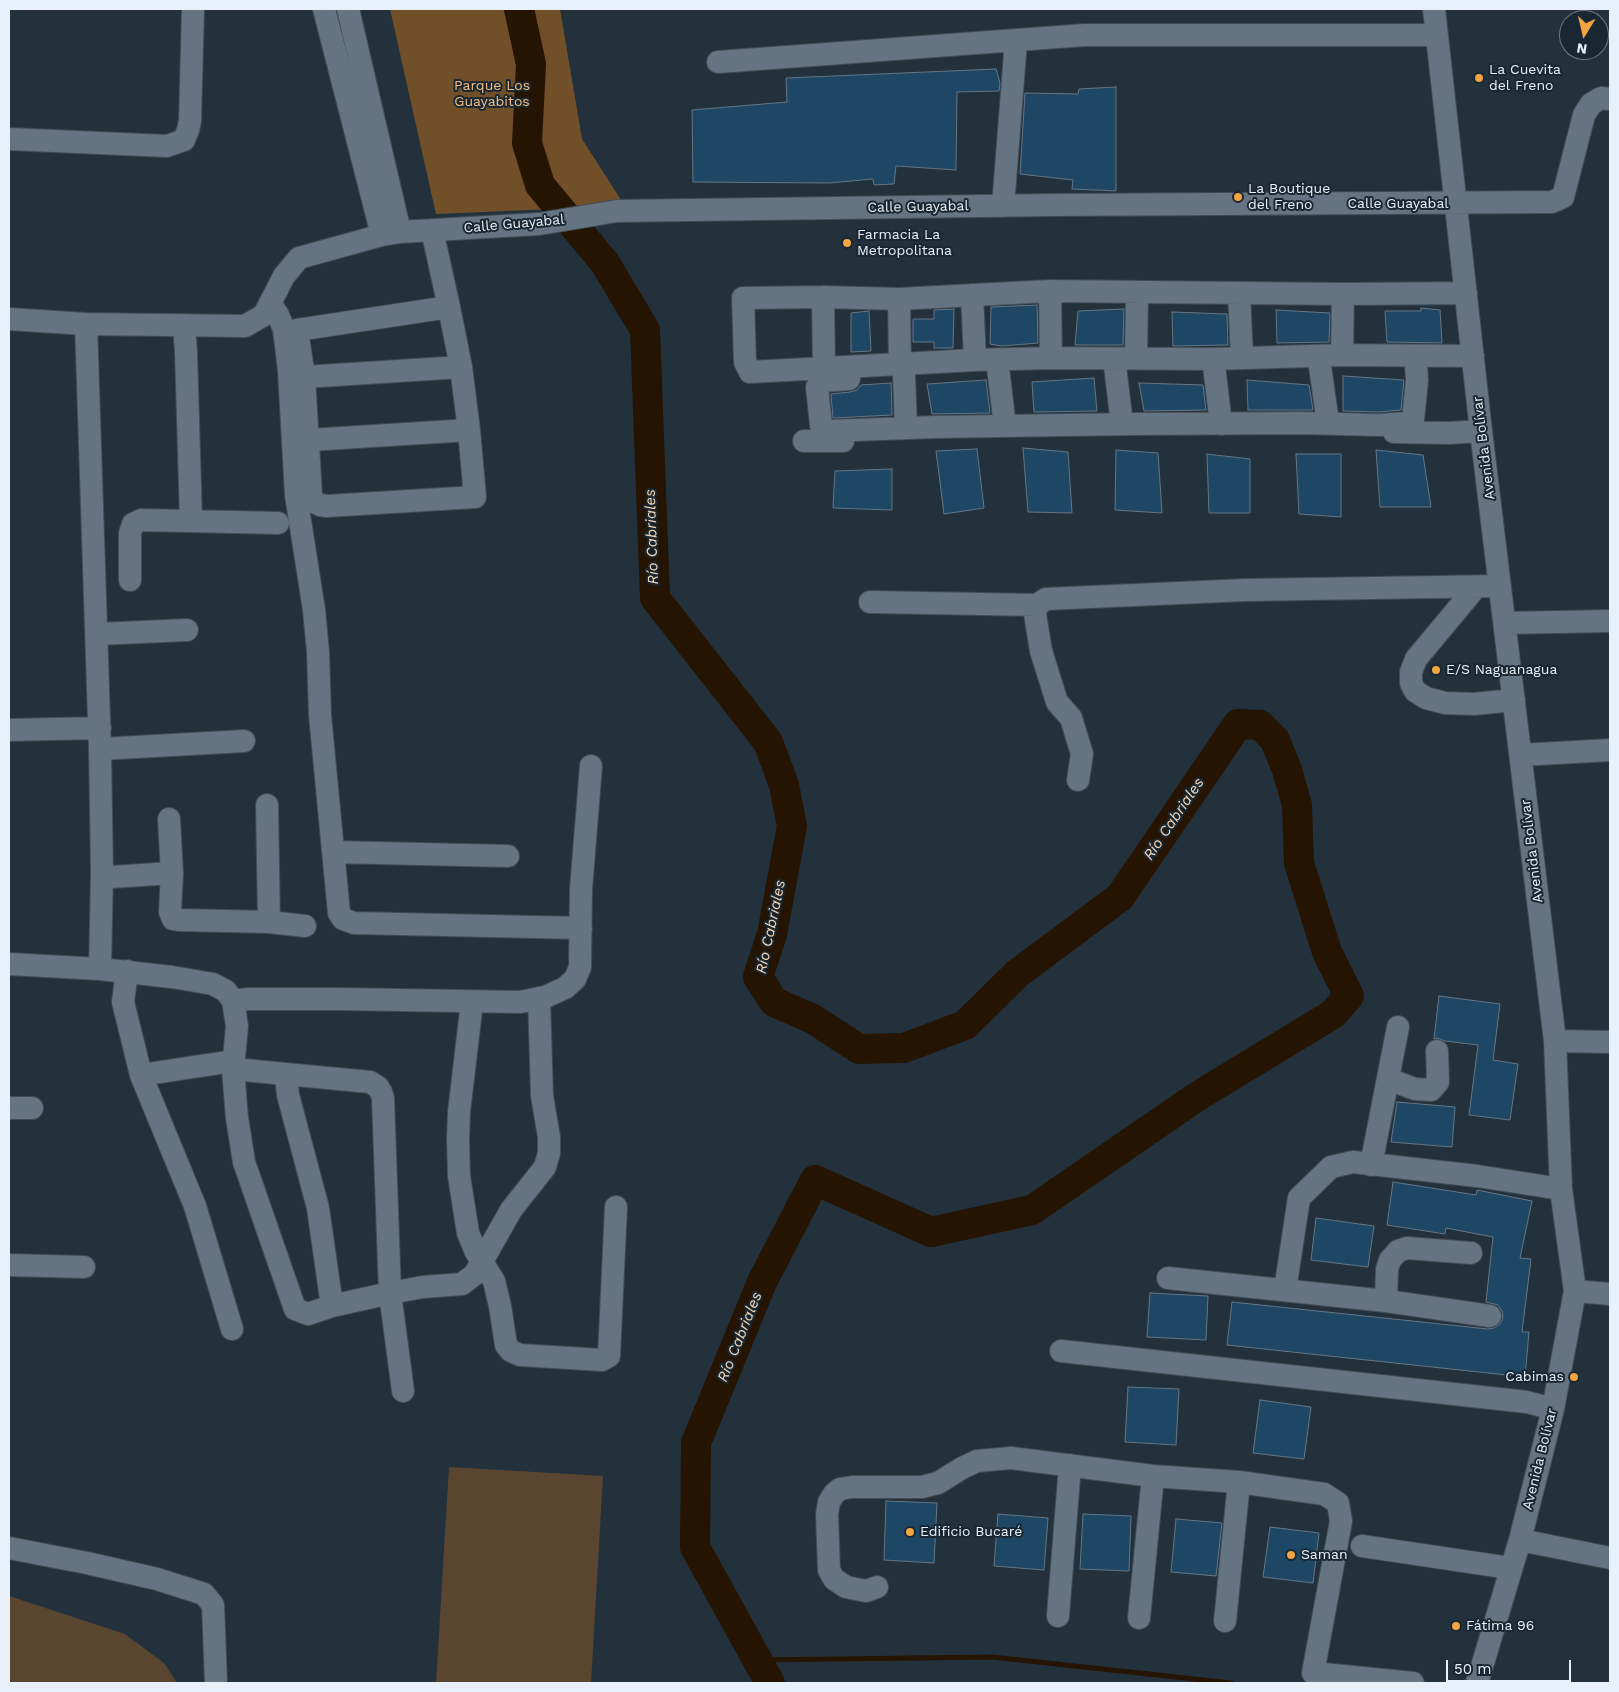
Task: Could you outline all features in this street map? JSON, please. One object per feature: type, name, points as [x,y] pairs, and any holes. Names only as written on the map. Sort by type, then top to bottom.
[{"type":"street","points":[[9,140],[167,146],[184,140],[190,121],[193,9]]},
{"type":"street","points":[[324,9],[391,233]]},
{"type":"street","points":[[348,9],[391,233]]},
{"type":"street","name":"Avenida Bolívar","points":[[1434,9],[1481,431],[1555,1041],[1561,1189],[1575,1291],[1553,1409],[1520,1540],[1510,1568],[1477,1683]]},
{"type":"street","points":[[718,62],[1085,35],[1436,35]]},
{"type":"street","points":[[1003,206],[1016,41]]},
{"type":"street","name":"Calle Guayabal","points":[[9,319],[86,324],[245,326],[264,315],[284,276],[299,258],[391,233],[539,224],[617,211],[1552,202],[1563,197],[1584,115],[1591,104],[1601,98],[1610,99]]},
{"type":"street","points":[[432,230],[461,367],[475,497],[327,506],[314,502],[304,377],[297,330],[448,307]]},
{"type":"street","points":[[1466,292],[1343,294],[1050,291],[899,299],[823,297],[743,298],[745,362],[750,372],[824,368],[902,370],[1115,366],[1416,365],[1440,367],[1474,361]]},
{"type":"street","points":[[1050,291],[1051,358]]},
{"type":"street","points":[[1136,357],[1138,292]]},
{"type":"street","points":[[1239,293],[1242,358]]},
{"type":"street","points":[[1342,355],[1343,294]]},
{"type":"street","points":[[972,295],[975,360]]},
{"type":"street","points":[[823,297],[824,368]]},
{"type":"street","points":[[899,299],[906,428]]},
{"type":"street","points":[[270,303],[278,314],[284,329],[289,371],[296,495],[315,618],[320,715],[339,913],[348,922],[580,928]]},
{"type":"street","points":[[86,324],[100,738],[102,873],[100,969]]},
{"type":"street","points":[[184,325],[191,520]]},
{"type":"street","points":[[1416,365],[1417,380],[1413,420],[1411,422],[1379,425],[1122,424],[829,431],[821,425],[817,394],[817,387],[822,381],[975,360],[1136,357],[1214,359],[1342,355],[1474,361]]},
{"type":"street","points":[[1115,366],[1122,424]]},
{"type":"street","points":[[1214,366],[1222,424]]},
{"type":"street","points":[[1320,366],[1328,424]]},
{"type":"street","points":[[304,377],[461,367]]},
{"type":"street","points":[[998,368],[1005,426]]},
{"type":"street","points":[[309,440],[469,430]]},
{"type":"street","points":[[804,441],[901,441],[1091,430],[1449,433],[1481,431]]},
{"type":"street","points":[[130,580],[130,533],[133,524],[141,520],[278,523]]},
{"type":"street","points":[[870,602],[1037,605],[1046,598],[1235,590],[1500,586]]},
{"type":"street","points":[[1476,587],[1416,659],[1411,672],[1411,683],[1415,691],[1426,698],[1445,703],[1474,704],[1514,700]]},
{"type":"street","points":[[1037,605],[1035,614],[1041,651],[1057,702],[1071,718],[1082,754],[1078,780]]},
{"type":"street","points":[[1505,623],[1610,621]]},
{"type":"street","points":[[97,634],[187,630]]},
{"type":"street","points":[[9,730],[100,738],[244,741]]},
{"type":"street","points":[[1521,754],[1610,750]]},
{"type":"street","points":[[233,1001],[249,999],[304,999],[520,1002],[539,998],[560,990],[575,979],[580,967],[581,889],[591,766]]},
{"type":"street","points":[[267,805],[269,922]]},
{"type":"street","points":[[169,819],[172,873],[170,912],[173,919],[269,922],[306,926]]},
{"type":"street","points":[[333,852],[508,856]]},
{"type":"street","points":[[102,873],[111,877],[172,873]]},
{"type":"street","points":[[9,964],[127,971],[213,984],[226,991],[235,1007],[237,1026],[233,1065],[237,1118],[244,1162],[295,1309],[308,1314],[332,1306],[390,1293],[423,1287],[462,1284],[471,1278],[512,1210],[545,1167],[549,1153],[550,1137],[542,1096],[539,998]]},
{"type":"street","points":[[127,971],[123,1002],[141,1075],[195,1206],[232,1329]]},
{"type":"street","points":[[472,1002],[459,1112],[458,1158],[466,1224],[471,1242],[494,1281],[498,1293],[506,1345],[511,1351],[520,1355],[605,1360],[609,1353],[616,1208]]},
{"type":"street","points":[[1371,1165],[1398,1027]]},
{"type":"street","points":[[1555,1041],[1610,1042]]},
{"type":"street","points":[[1388,1080],[1415,1089],[1430,1090],[1438,1082],[1437,1051]]},
{"type":"street","points":[[141,1075],[233,1065],[286,1075],[370,1082],[378,1087],[382,1092],[383,1098],[390,1293],[403,1391]]},
{"type":"street","points":[[286,1075],[288,1095],[318,1208],[332,1306]]},
{"type":"street","points":[[9,1108],[32,1108]]},
{"type":"street","points":[[1285,1290],[1299,1198],[1331,1167],[1354,1162],[1477,1176],[1561,1189]]},
{"type":"street","points":[[1386,1301],[1387,1269],[1390,1260],[1398,1251],[1407,1248],[1471,1253]]},
{"type":"street","points":[[9,1265],[84,1268]]},
{"type":"street","points":[[1168,1278],[1386,1301],[1490,1316]]},
{"type":"street","points":[[1575,1291],[1610,1294]]},
{"type":"street","points":[[1061,1351],[1527,1402],[1553,1409]]},
{"type":"street","points":[[877,1587],[866,1591],[846,1587],[834,1579],[829,1570],[827,1514],[829,1502],[840,1489],[852,1487],[922,1486],[938,1483],[962,1468],[978,1461],[1011,1458],[1153,1476],[1240,1482],[1324,1494],[1338,1503],[1341,1521],[1313,1673],[1413,1683]]},
{"type":"street","points":[[1058,1616],[1070,1465]]},
{"type":"street","points":[[1139,1618],[1153,1476]]},
{"type":"street","points":[[1225,1621],[1240,1482]]},
{"type":"street","points":[[1520,1540],[1610,1558]]},
{"type":"street","points":[[1362,1546],[1510,1568]]},
{"type":"street","points":[[9,1548],[157,1579],[204,1594],[213,1605],[216,1683]]},
{"type":"shaded area","points":[[449,1467],[603,1476],[591,1683],[436,1683]]},
{"type":"shaded area","points":[[9,1596],[125,1634],[164,1663],[177,1683],[9,1683]]},
{"type":"green space","name":"Parque Los Guayabitos","points":[[390,9],[560,9],[582,139],[625,206],[436,214]]},
{"type":"building","points":[[996,69],[1000,83],[999,91],[957,92],[956,170],[896,166],[894,184],[874,185],[873,179],[829,183],[693,182],[692,110],[787,102],[786,78]]},
{"type":"building","points":[[1116,87],[1116,191],[1072,189],[1073,180],[1020,174],[1025,93],[1078,94],[1079,89]]},
{"type":"building","points":[[1037,305],[1038,343],[1002,346],[990,344],[991,307]]},
{"type":"building","points":[[1421,308],[1440,310],[1442,343],[1387,342],[1385,311],[1421,311]]},
{"type":"building","points":[[954,309],[953,348],[934,348],[934,342],[913,342],[913,319],[934,319],[934,310]]},
{"type":"building","points":[[1124,309],[1123,345],[1075,345],[1078,311]]},
{"type":"building","points":[[1276,310],[1330,313],[1329,342],[1277,343]]},
{"type":"building","points":[[869,311],[871,351],[851,352],[851,313]]},
{"type":"building","points":[[1172,312],[1227,314],[1228,345],[1173,346]]},
{"type":"building","points":[[1343,376],[1404,380],[1401,410],[1379,412],[1343,411]]},
{"type":"building","points":[[1094,378],[1097,411],[1034,412],[1032,382]]},
{"type":"building","points":[[986,380],[990,413],[932,414],[927,384]]},
{"type":"building","points":[[1247,380],[1309,385],[1313,410],[1248,410]]},
{"type":"building","points":[[891,383],[892,415],[833,418],[831,394],[857,390],[861,385]]},
{"type":"building","points":[[1139,383],[1203,385],[1206,410],[1144,411]]},
{"type":"building","points":[[1023,448],[1068,452],[1072,513],[1028,512]]},
{"type":"building","points":[[977,449],[984,508],[944,514],[936,451]]},
{"type":"building","points":[[1116,450],[1158,453],[1162,513],[1115,510]]},
{"type":"building","points":[[1376,450],[1423,455],[1431,507],[1380,507]]},
{"type":"building","points":[[1207,454],[1250,459],[1250,513],[1209,513]]},
{"type":"building","points":[[1296,454],[1341,454],[1341,517],[1299,514]]},
{"type":"building","points":[[892,469],[892,510],[833,508],[835,471]]},
{"type":"building","points":[[1439,996],[1500,1004],[1493,1060],[1518,1064],[1510,1120],[1469,1115],[1478,1045],[1434,1039]]},
{"type":"building","points":[[1397,1102],[1455,1107],[1452,1147],[1391,1142]]},
{"type":"building","points":[[1393,1182],[1476,1195],[1477,1190],[1532,1201],[1520,1258],[1531,1259],[1522,1332],[1529,1332],[1525,1377],[1227,1345],[1232,1302],[1488,1329],[1500,1324],[1503,1318],[1502,1311],[1498,1305],[1486,1302],[1493,1237],[1446,1228],[1445,1234],[1387,1225]]},
{"type":"building","points":[[1316,1218],[1374,1226],[1368,1267],[1311,1260]]},
{"type":"building","points":[[1150,1293],[1208,1296],[1206,1340],[1147,1337]]},
{"type":"building","points":[[1128,1387],[1179,1389],[1176,1445],[1125,1442]]},
{"type":"building","points":[[1260,1400],[1311,1407],[1304,1459],[1253,1453]]},
{"type":"building","name":"Edificio Bucaré","points":[[886,1501],[937,1503],[934,1563],[884,1560]]},
{"type":"building","points":[[998,1514],[1048,1518],[1044,1570],[994,1566]]},
{"type":"building","points":[[1083,1514],[1131,1516],[1129,1571],[1080,1569]]},
{"type":"building","points":[[1176,1519],[1222,1523],[1216,1576],[1171,1572]]},
{"type":"building","name":"Saman","points":[[1270,1527],[1319,1533],[1313,1583],[1263,1577]]},
{"type":"waterway","name":"Río Cabriales","points":[[519,9],[531,64],[527,143],[540,185],[605,263],[645,330],[655,598],[768,742],[784,785],[792,826],[772,934],[758,977],[774,1002],[813,1019],[859,1049],[904,1048],[965,1025],[1018,973],[1120,897],[1238,724],[1260,725],[1275,740],[1287,770],[1297,805],[1299,863],[1327,952],[1349,996],[1333,1014],[1198,1096],[1032,1210],[931,1232],[815,1180],[762,1282],[696,1443],[695,1547],[770,1683]]},
{"type":"waterway","points":[[757,1660],[992,1657],[1231,1683]]},
{"type":"place","name":"La Cuevita del Freno","points":[[1479,78]]},
{"type":"place","name":"La Boutique del Freno","points":[[1238,197]]},
{"type":"place","name":"Farmacia La Metropolitana","points":[[847,243]]},
{"type":"place","name":"E/S Naguanagua","points":[[1436,670]]},
{"type":"place","name":"Cabimas","points":[[1574,1377]]},
{"type":"place","name":"Edificio Bucaré","points":[[910,1532]]},
{"type":"place","name":"Saman","points":[[1291,1555]]},
{"type":"place","name":"Fátima 96","points":[[1456,1626]]}]
